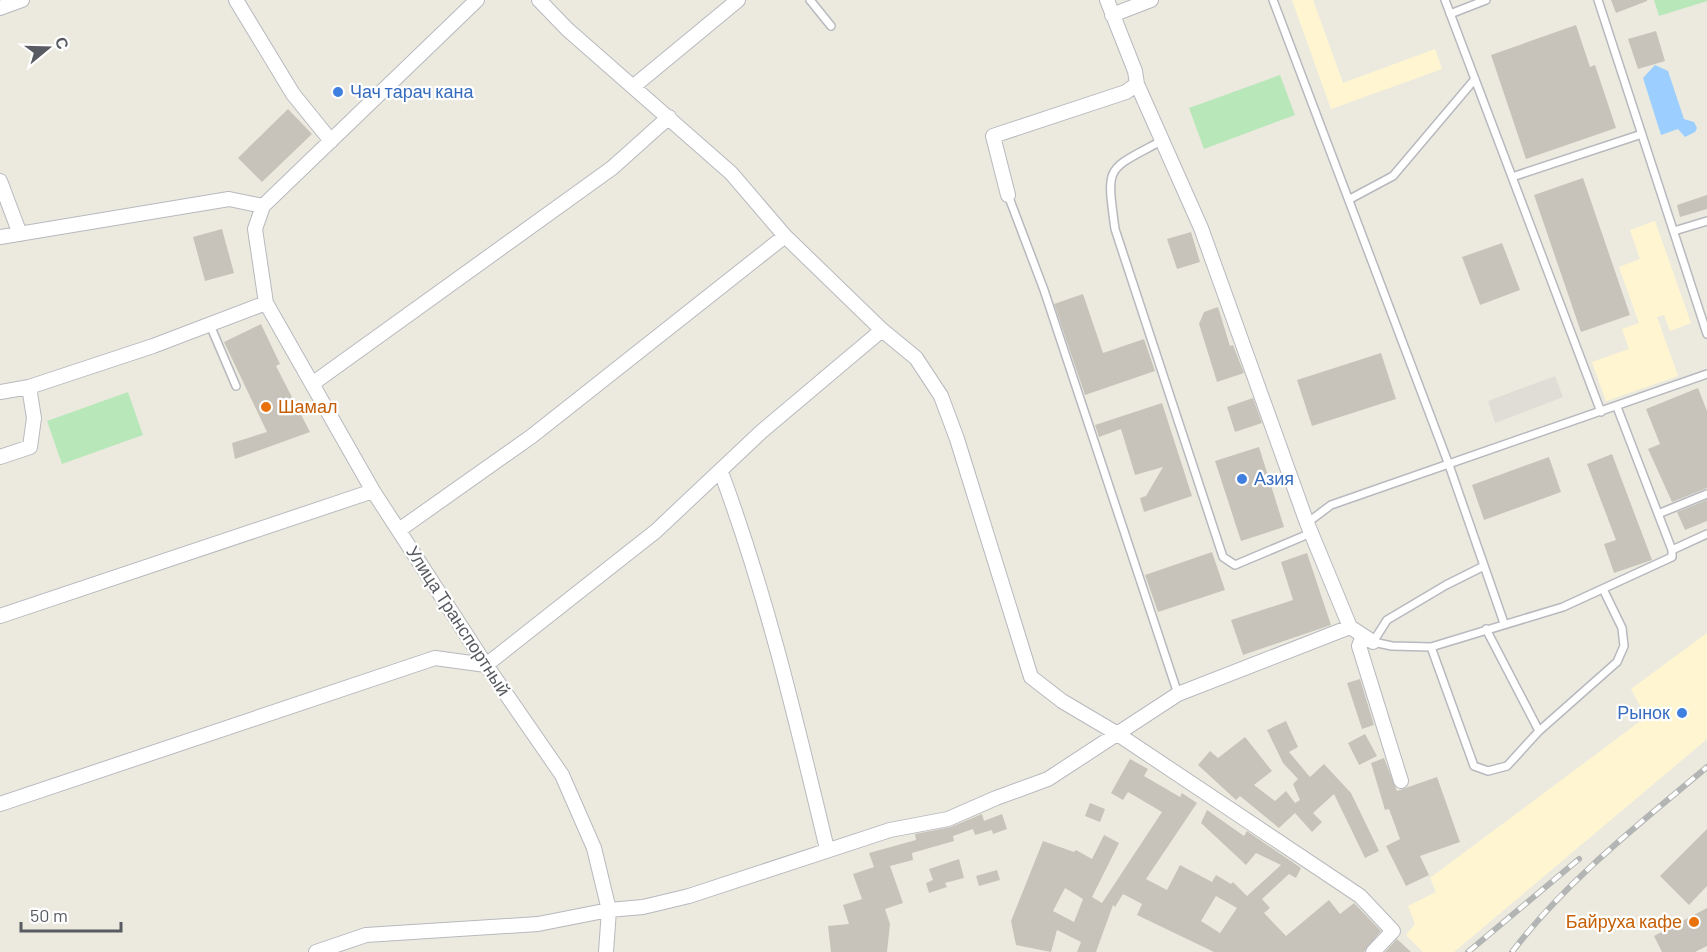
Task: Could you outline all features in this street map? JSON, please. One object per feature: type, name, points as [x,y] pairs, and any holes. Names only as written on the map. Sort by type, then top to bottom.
[{"type":"street","points":[[0,8],[22,0]]},
{"type":"street","points":[[236,0],[293,94],[331,141]]},
{"type":"street","points":[[0,392],[29,387],[210,325],[266,303],[255,229],[263,206],[477,0]]},
{"type":"street","points":[[539,0],[567,29],[731,173],[785,236],[882,330],[916,358],[941,396],[957,439],[1031,677],[1062,701],[1116,733],[1360,896],[1393,931],[1372,952]]},
{"type":"street","points":[[634,86],[738,0]]},
{"type":"street","points":[[1107,0],[1135,71],[1137,84],[1200,228],[1309,528],[1350,627],[1368,639],[1359,645],[1401,781]]},
{"type":"street","points":[[1112,15],[1151,0]]},
{"type":"street","points":[[1008,195],[993,136],[1126,92],[1137,84]]},
{"type":"street","points":[[312,384],[612,168],[669,117]]},
{"type":"street","points":[[0,180],[20,234]]},
{"type":"street","points":[[0,237],[229,199],[263,206]]},
{"type":"street","points":[[399,530],[532,436],[785,236]]},
{"type":"street","name":"Улица Транспортный","points":[[266,303],[372,491],[562,775],[594,848],[609,910],[606,952]]},
{"type":"street","points":[[0,804],[435,658],[486,664],[656,531],[722,472],[761,432],[882,330]]},
{"type":"street","points":[[0,457],[30,447],[34,418],[29,387]]},
{"type":"street","points":[[722,472],[750,551],[775,633],[827,849]]},
{"type":"street","points":[[0,616],[372,491]]},
{"type":"street","points":[[316,952],[366,935],[538,924],[609,910],[643,907],[689,896],[890,830],[948,819],[1048,779],[1081,760],[1116,733],[1178,694],[1350,627]]},
{"type":"lane","points":[[810,0],[831,26]]},
{"type":"lane","points":[[1273,0],[1449,465],[1504,622]]},
{"type":"lane","points":[[1445,0],[1601,412]]},
{"type":"lane","points":[[1450,14],[1486,0]]},
{"type":"lane","points":[[1598,0],[1707,334]]},
{"type":"lane","points":[[1350,200],[1393,176],[1475,79]]},
{"type":"lane","points":[[1512,177],[1642,134]]},
{"type":"lane","points":[[1163,140],[1118,165],[1110,176],[1115,229],[1223,557],[1235,565],[1309,528],[1331,505],[1707,374]]},
{"type":"lane","points":[[1008,195],[1044,291],[1178,694]]},
{"type":"lane","points":[[1674,231],[1707,220]]},
{"type":"lane","points":[[210,325],[236,386]]},
{"type":"lane","points":[[1484,566],[1446,585],[1387,620],[1368,639],[1392,646],[1431,647],[1504,622],[1563,607],[1672,557],[1672,550],[1617,407]]},
{"type":"lane","points":[[1658,514],[1707,494]]},
{"type":"lane","points":[[1672,550],[1707,534]]},
{"type":"lane","points":[[1431,647],[1474,766],[1488,771],[1507,766],[1539,731],[1617,662],[1624,646],[1622,628],[1603,589]]},
{"type":"lane","points":[[1486,628],[1539,731]]},
{"type":"shaded area","points":[[1292,0],[1313,0],[1343,83],[1435,49],[1442,69],[1331,109]]},
{"type":"shaded area","points":[[1655,221],[1691,323],[1670,331],[1664,315],[1657,317],[1678,376],[1606,401],[1592,362],[1629,349],[1622,329],[1639,323],[1619,267],[1640,259],[1630,230]]},
{"type":"shaded area","points":[[1555,376],[1563,397],[1495,423],[1488,401]]},
{"type":"shaded area","name":"Рынок","points":[[1707,633],[1707,739],[1454,952],[1423,952],[1406,935],[1415,924],[1408,906],[1436,892],[1430,878],[1646,717],[1631,689]]},
{"type":"green space","points":[[1654,0],[1707,0],[1707,1],[1659,16]]},
{"type":"green space","points":[[1280,75],[1295,115],[1204,149],[1189,108]]},
{"type":"green space","points":[[128,392],[143,435],[62,464],[47,421]]},
{"type":"water","points":[[1655,65],[1668,71],[1684,119],[1694,122],[1697,128],[1695,132],[1685,137],[1678,129],[1661,135],[1643,78]]},
{"type":"building","points":[[1611,0],[1647,0],[1647,1],[1616,13]]},
{"type":"building","points":[[1576,25],[1590,67],[1595,65],[1616,128],[1526,159],[1491,55]]},
{"type":"building","points":[[1656,31],[1665,61],[1638,69],[1628,39]]},
{"type":"building","points":[[288,109],[312,134],[262,182],[238,158]]},
{"type":"building","points":[[1583,178],[1630,315],[1581,332],[1534,195]]},
{"type":"building","points":[[1707,195],[1707,209],[1680,217],[1677,205]]},
{"type":"building","points":[[222,229],[234,273],[205,281],[193,237]]},
{"type":"building","points":[[1191,232],[1200,262],[1177,269],[1167,239]]},
{"type":"building","points":[[1502,243],[1520,290],[1480,305],[1462,257]]},
{"type":"building","points":[[1083,294],[1103,353],[1144,339],[1155,371],[1085,395],[1054,304]]},
{"type":"building","points":[[1218,307],[1230,346],[1233,345],[1244,373],[1217,382],[1199,324],[1204,312]]},
{"type":"building","points":[[261,324],[280,364],[276,366],[310,432],[235,459],[232,443],[267,432],[224,342]]},
{"type":"building","points":[[1381,353],[1396,399],[1312,426],[1297,380]]},
{"type":"building","points":[[1698,388],[1707,411],[1707,488],[1672,502],[1648,449],[1660,444],[1646,409]]},
{"type":"building","points":[[1253,398],[1262,423],[1235,432],[1227,407]]},
{"type":"building","points":[[1162,403],[1192,496],[1144,512],[1140,498],[1146,496],[1163,467],[1135,475],[1121,429],[1099,437],[1095,425]]},
{"type":"building","points":[[1259,447],[1284,527],[1241,541],[1215,461]]},
{"type":"building","points":[[1612,454],[1652,560],[1614,573],[1604,544],[1616,540],[1587,464]]},
{"type":"building","points":[[1549,457],[1561,492],[1484,520],[1472,485]]},
{"type":"building","points":[[1707,500],[1707,521],[1685,530],[1677,512]]},
{"type":"building","points":[[1212,552],[1225,590],[1158,612],[1145,575]]},
{"type":"building","points":[[1307,553],[1331,625],[1243,655],[1231,620],[1293,600],[1281,562]]},
{"type":"building","points":[[1360,679],[1374,725],[1362,729],[1347,683]]},
{"type":"building","points":[[1286,721],[1298,747],[1289,752],[1310,777],[1324,764],[1351,793],[1379,851],[1365,858],[1334,794],[1313,813],[1322,822],[1312,832],[1295,813],[1279,828],[1240,796],[1236,800],[1198,765],[1210,751],[1218,758],[1245,737],[1272,771],[1254,785],[1275,801],[1286,791],[1295,803],[1300,800],[1293,784],[1298,779],[1283,763],[1267,730]]},
{"type":"building","points":[[1365,734],[1377,756],[1359,765],[1348,743]]},
{"type":"building","points":[[1384,758],[1397,791],[1437,777],[1460,842],[1420,856],[1429,875],[1406,886],[1386,846],[1400,839],[1389,809],[1385,810],[1371,763]]},
{"type":"building","points":[[1130,759],[1148,769],[1144,776],[1180,797],[1182,793],[1197,803],[1146,879],[1167,890],[1180,865],[1212,882],[1216,875],[1231,884],[1233,882],[1247,896],[1281,865],[1256,853],[1246,865],[1201,823],[1207,810],[1244,836],[1247,831],[1301,868],[1296,878],[1289,874],[1262,899],[1270,908],[1264,913],[1286,936],[1329,900],[1340,914],[1354,903],[1381,931],[1364,952],[1214,952],[1137,915],[1142,904],[1123,894],[1115,907],[1113,905],[1096,952],[1077,952],[1081,942],[1057,930],[1051,952],[1016,945],[1011,921],[1043,841],[1074,852],[1076,850],[1092,859],[1104,835],[1119,843],[1092,897],[1102,903],[1162,812],[1128,792],[1123,800],[1111,793]],"holes":[[[1065,888],[1083,899],[1074,922],[1053,911]],[[1216,896],[1237,908],[1220,933],[1201,921]]]},
{"type":"building","points":[[1090,803],[1105,809],[1100,822],[1085,816]]},
{"type":"building","points":[[982,814],[984,821],[1002,814],[1007,829],[993,834],[992,830],[975,835],[973,829],[953,836],[954,841],[912,853],[913,860],[890,866],[903,903],[885,909],[890,924],[887,952],[831,952],[828,926],[849,924],[843,905],[862,899],[853,874],[874,867],[869,853],[916,840],[915,834],[951,827]]},
{"type":"building","points":[[1707,829],[1707,886],[1689,905],[1660,876]]},
{"type":"building","points":[[959,859],[964,878],[945,883],[947,887],[929,893],[926,883],[933,880],[929,869]]},
{"type":"building","points":[[997,870],[1000,880],[979,886],[976,876]]},
{"type":"building","name":"Байруха кафе","points":[[1707,908],[1707,946],[1695,952],[1662,952],[1654,936]]},
{"type":"building","points":[[1397,939],[1411,952],[1385,952]]},
{"type":"railway","points":[[1512,952],[1556,901],[1604,854],[1707,767]]},
{"type":"railway","points":[[1468,952],[1579,859]]},
{"type":"place","name":"Чач тарач кана","points":[[338,92]]},
{"type":"place","name":"Шамал","points":[[266,407]]},
{"type":"place","name":"Азия","points":[[1242,479]]},
{"type":"place","name":"Рынок","points":[[1682,713]]},
{"type":"place","name":"Байруха кафе","points":[[1694,922]]}]
